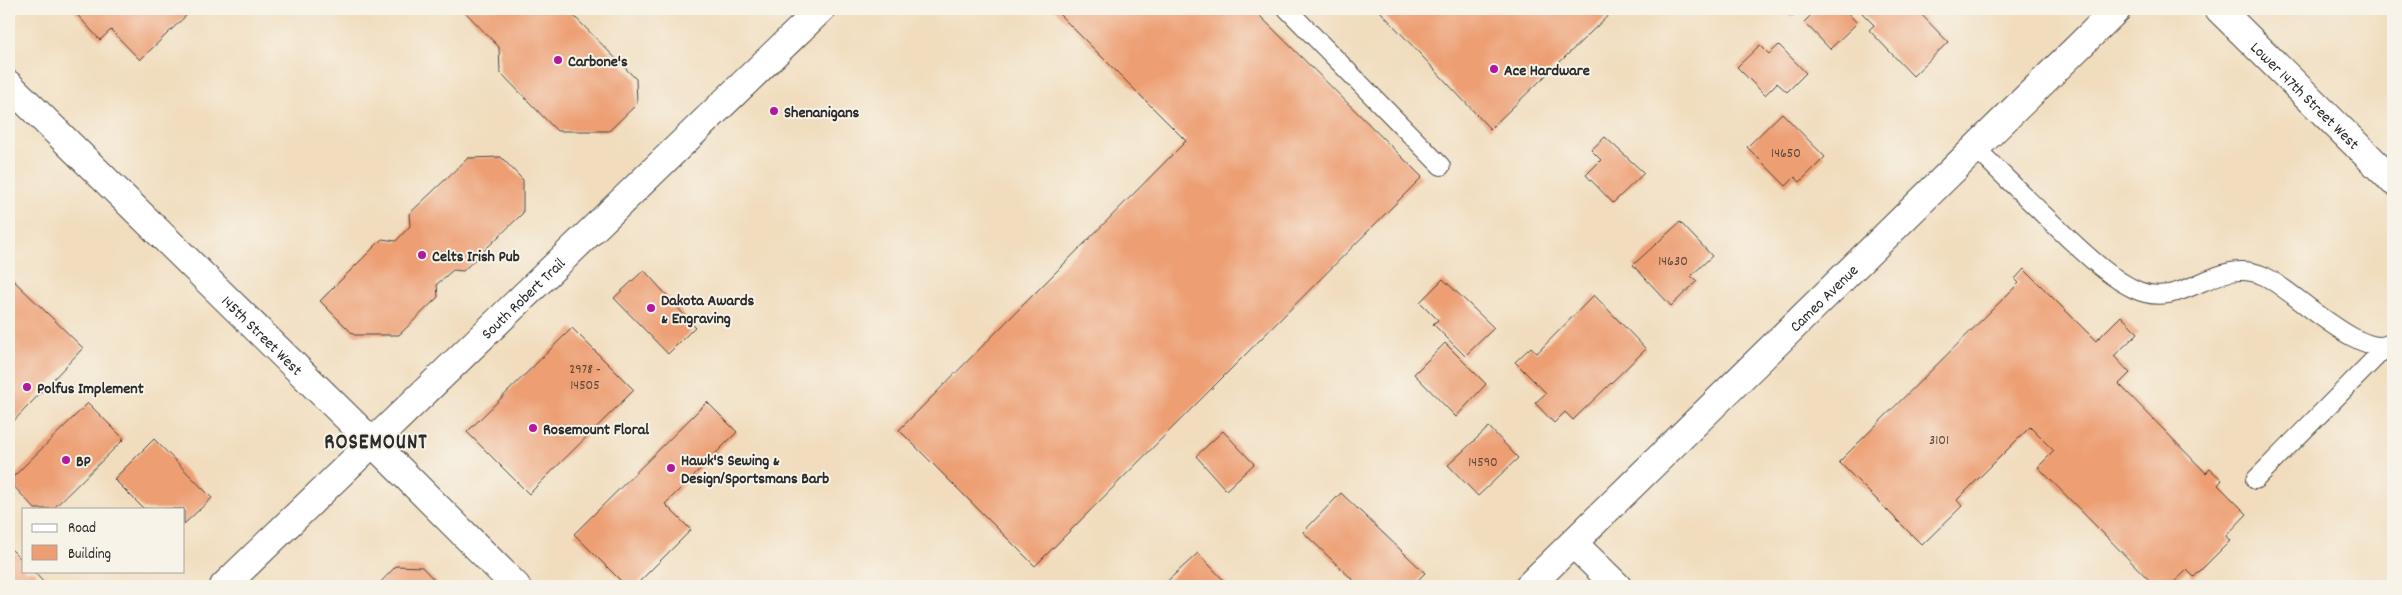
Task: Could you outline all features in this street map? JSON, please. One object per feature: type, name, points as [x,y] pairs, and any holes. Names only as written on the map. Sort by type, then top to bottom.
[{"type":"street","name":"South Robert Trail","points":[[224,586],[821,9]]},
{"type":"street","name":"Cameo Avenue","points":[[1529,586],[2117,9]]},
{"type":"street","name":"Lower 147th Street West","points":[[2219,9],[2393,181]]},
{"type":"street","name":"145th Street West","points":[[9,85],[516,586]]},
{"type":"street","points":[[1573,543],[1617,586]]},
{"type":"lane","points":[[1287,9],[1441,166]]},
{"type":"lane","points":[[1976,148],[2038,211],[2090,259],[2134,289],[2153,295],[2171,295],[2228,270],[2247,269],[2265,276],[2287,290],[2338,329],[2371,346],[2392,342]]},
{"type":"lane","points":[[2255,480],[2392,342]]},
{"type":"building","points":[[72,9],[193,9],[140,60],[111,30],[100,40]]},
{"type":"building","name":"Carbone's","points":[[462,9],[567,9],[636,79],[637,104],[609,131],[557,131],[500,72],[499,47]]},
{"type":"building","points":[[1054,9],[1253,9],[1422,177],[1035,566],[899,430],[1186,141]]},
{"type":"building","name":"Ace Hardware","points":[[1378,9],[1615,9],[1490,129]]},
{"type":"building","points":[[1783,9],[1800,9],[1791,17]]},
{"type":"building","points":[[1817,9],[1852,9],[1848,13],[1857,23],[1830,49],[1804,22]]},
{"type":"building","points":[[1866,9],[1916,9],[1948,42],[1913,76],[1869,30],[1874,25],[1862,13]]},
{"type":"building","points":[[1760,45],[1769,54],[1779,45],[1806,73],[1787,92],[1777,83],[1765,95],[1737,67]]},
{"type":"building","points":[[1782,113],[1825,157],[1800,182],[1795,177],[1786,186],[1747,147]]},
{"type":"building","points":[[1605,137],[1644,173],[1613,203],[1586,175],[1601,160],[1591,150]]},
{"type":"building","name":"Celts Irish Pub","points":[[501,157],[523,180],[523,213],[463,271],[453,270],[437,284],[438,297],[399,335],[354,335],[320,301],[382,239],[396,241],[410,226],[409,214],[468,158]]},
{"type":"building","points":[[1680,222],[1712,256],[1691,276],[1697,281],[1671,306],[1633,265]]},
{"type":"building","points":[[2024,269],[2096,341],[2121,316],[2138,333],[2114,356],[2130,373],[2119,384],[2206,473],[2210,469],[2222,480],[2218,485],[2247,514],[2226,536],[2230,541],[2194,577],[2187,570],[2170,586],[2155,586],[2038,467],[2054,451],[2030,427],[1957,500],[1962,506],[1922,545],[1839,462],[2019,283],[2015,279]]},
{"type":"building","name":"Dakota Awards & Engraving","points":[[644,270],[695,327],[668,354],[614,298]]},
{"type":"building","name":"Polfus Implement","points":[[9,278],[83,348],[9,426]]},
{"type":"building","points":[[1443,279],[1494,328],[1465,356],[1433,324],[1438,320],[1420,302]]},
{"type":"building","points":[[1594,295],[1646,349],[1573,420],[1565,412],[1554,423],[1535,403],[1546,393],[1515,362],[1531,347],[1537,353]]},
{"type":"building","name":"Rosemount Floral","points":[[572,328],[634,390],[529,494],[467,432]]},
{"type":"building","points":[[1445,343],[1486,384],[1456,417],[1414,374]]},
{"type":"building","name":"Hawk'S Sewing & Design/Sportsmans Barb","points":[[707,402],[737,432],[665,504],[691,530],[635,586],[626,586],[574,534]]},
{"type":"building","name":"BP","points":[[88,403],[124,439],[54,508],[34,508],[9,481]]},
{"type":"building","points":[[1489,427],[1518,458],[1478,496],[1448,465]]},
{"type":"building","points":[[1223,431],[1254,464],[1226,490],[1196,456]]},
{"type":"building","points":[[154,439],[212,498],[185,523],[185,508],[143,508],[114,479]]},
{"type":"building","points":[[1341,493],[1425,573],[1412,586],[1359,586],[1303,532]]},
{"type":"building","points":[[9,547],[22,560],[22,572],[34,572],[47,586],[9,586]]},
{"type":"building","points":[[1198,553],[1229,586],[1162,586]]},
{"type":"building","points":[[396,566],[422,567],[440,586],[377,586]]},
{"type":"place","name":"Carbone's","points":[[558,60]]},
{"type":"place","name":"Ace Hardware","points":[[1494,69]]},
{"type":"place","name":"Shenanigans","points":[[774,111]]},
{"type":"place","name":"Celts Irish Pub","points":[[422,255]]},
{"type":"place","name":"Dakota Awards & Engraving","points":[[651,308]]},
{"type":"place","name":"Polfus Implement","points":[[27,387]]},
{"type":"place","name":"Rosemount Floral","points":[[533,428]]},
{"type":"place","name":"BP","points":[[66,460]]},
{"type":"place","name":"Hawk'S Sewing & Design/Sportsmans Barb","points":[[671,468]]},
{"type":"district","name":"ROSEMOUNT","points":[[376,441]]}]
